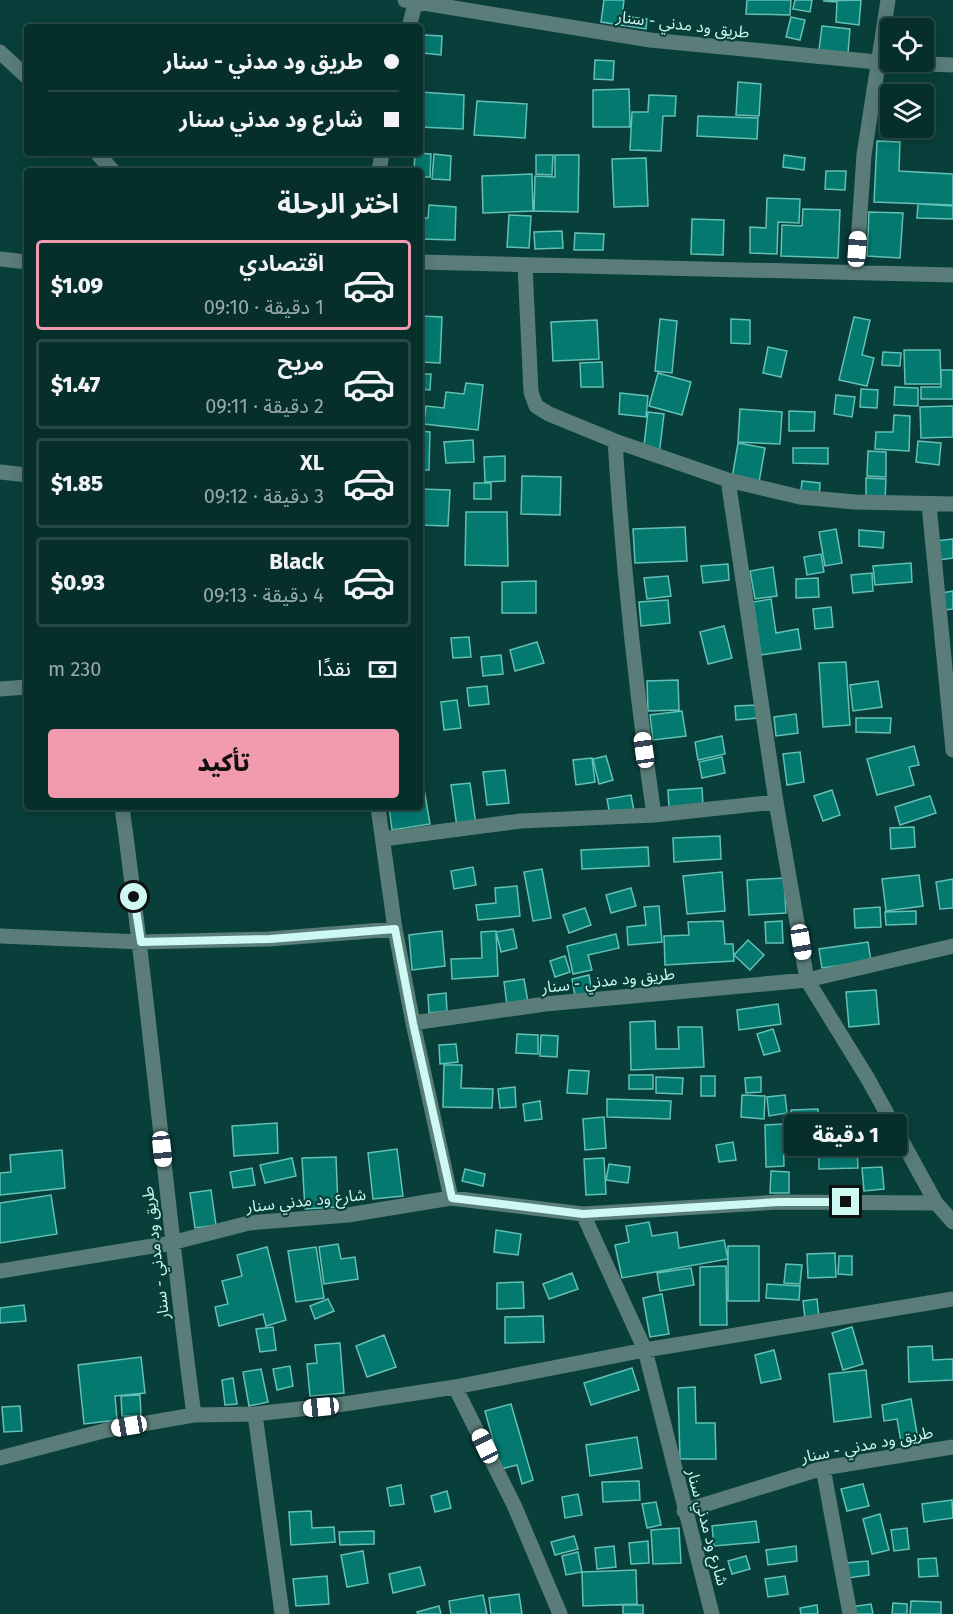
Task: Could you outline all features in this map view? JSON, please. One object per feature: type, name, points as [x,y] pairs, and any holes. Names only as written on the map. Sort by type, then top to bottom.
[{"type":"street","name":"طريق ود مدني - سنار","points":[[409,24],[412,0],[650,40],[877,62],[953,65]]},
{"type":"street","points":[[856,273],[864,155],[888,0]]},
{"type":"street","points":[[0,52],[24,74]]},
{"type":"street","points":[[100,156],[110,168]]},
{"type":"street","points":[[0,259],[24,262]]},
{"type":"street","points":[[423,262],[953,274]]},
{"type":"street","points":[[525,266],[531,392],[536,406],[615,441],[728,480],[800,497],[929,505],[953,504]]},
{"type":"street","points":[[615,441],[623,567],[638,706],[654,815]]},
{"type":"street","points":[[0,472],[24,475]]},
{"type":"street","points":[[728,480],[776,802],[807,980],[868,1079],[936,1203],[953,1222]]},
{"type":"street","points":[[929,505],[953,750]]},
{"type":"street","points":[[0,688],[24,687]]},
{"type":"street","points":[[382,838],[521,821],[654,815],[776,802]]},
{"type":"street","name":"طريق ود مدني - سنار","points":[[122,810],[141,942],[171,1243],[194,1415]]},
{"type":"street","points":[[378,810],[395,929],[413,1023],[452,1198]]},
{"type":"street","points":[[0,936],[141,942],[270,939],[395,929]]},
{"type":"street","name":"طريق ود مدني - سنار","points":[[413,1023],[545,1004],[807,980],[953,946]]},
{"type":"street","name":"شارع ود مدني سنار","points":[[0,1271],[171,1243],[249,1223],[348,1215],[452,1198],[583,1214],[779,1202],[936,1203]]},
{"type":"street","name":"شارع ود مدني سنار","points":[[583,1214],[645,1350],[684,1511],[712,1614]]},
{"type":"street","points":[[0,1458],[107,1430],[194,1415],[255,1414],[344,1404],[456,1387],[645,1350],[953,1299]]},
{"type":"street","points":[[456,1387],[514,1505],[560,1614]]},
{"type":"street","points":[[255,1414],[282,1614]]},
{"type":"street","name":"طريق ود مدني - سنار","points":[[684,1511],[823,1468],[953,1447]]},
{"type":"street","points":[[823,1468],[850,1614]]},
{"type":"building","points":[[604,0],[624,0],[622,16],[647,19],[646,29],[601,22]]},
{"type":"building","points":[[747,0],[791,0],[790,15],[746,14]]},
{"type":"building","points":[[795,0],[812,0],[810,12],[793,9]]},
{"type":"building","points":[[861,0],[859,25],[836,22],[837,2],[823,1]]},
{"type":"building","points":[[791,17],[805,20],[800,40],[786,37]]},
{"type":"building","points":[[822,26],[850,29],[848,53],[819,50]]},
{"type":"building","points":[[424,35],[442,36],[441,55],[423,53]]},
{"type":"building","points":[[595,60],[614,61],[613,80],[594,79]]},
{"type":"building","points":[[738,82],[761,84],[759,116],[736,115]]},
{"type":"building","points":[[629,89],[630,127],[593,127],[593,90]]},
{"type":"building","points":[[423,92],[464,95],[463,129],[423,127]]},
{"type":"building","points":[[649,95],[676,96],[675,116],[663,116],[661,151],[630,150],[632,112],[648,112]]},
{"type":"building","points":[[477,101],[527,104],[525,138],[474,135]]},
{"type":"building","points":[[698,116],[758,118],[757,139],[697,136]]},
{"type":"building","points":[[877,141],[900,142],[899,171],[953,174],[953,205],[874,202]]},
{"type":"building","points":[[431,154],[430,177],[423,177],[423,168],[414,168],[415,156]]},
{"type":"building","points":[[434,154],[451,156],[450,180],[432,179]]},
{"type":"building","points":[[536,155],[553,155],[552,175],[536,174]]},
{"type":"building","points":[[555,155],[579,155],[578,212],[534,211],[535,176],[555,177]]},
{"type":"building","points":[[784,155],[805,158],[804,170],[783,167]]},
{"type":"building","points":[[646,158],[648,206],[614,207],[612,159]]},
{"type":"building","points":[[826,171],[846,171],[845,190],[825,189]]},
{"type":"building","points":[[532,174],[533,211],[483,213],[482,176]]},
{"type":"building","points":[[767,198],[800,199],[799,223],[778,222],[777,254],[750,253],[750,227],[766,228]]},
{"type":"building","points":[[918,204],[953,206],[953,219],[917,218]]},
{"type":"building","points":[[429,205],[456,207],[455,240],[423,239],[423,218],[428,218]]},
{"type":"building","points":[[803,209],[840,210],[838,258],[781,256],[782,225],[802,226]]},
{"type":"building","points":[[869,212],[903,213],[900,258],[867,256]]},
{"type":"building","points":[[509,215],[531,216],[529,248],[507,247]]},
{"type":"building","points":[[692,219],[724,220],[723,255],[691,254]]},
{"type":"building","points":[[562,231],[563,248],[535,249],[534,232]]},
{"type":"building","points":[[575,233],[604,234],[603,250],[574,250]]},
{"type":"building","points":[[423,316],[442,317],[440,363],[423,362]]},
{"type":"building","points":[[854,317],[870,320],[862,355],[874,358],[867,386],[839,380]]},
{"type":"building","points":[[660,319],[677,321],[672,373],[655,371]]},
{"type":"building","points":[[731,319],[750,320],[750,344],[731,343]]},
{"type":"building","points":[[597,320],[599,359],[553,361],[551,322]]},
{"type":"building","points":[[768,347],[787,351],[781,377],[763,373]]},
{"type":"building","points":[[904,350],[940,350],[941,384],[905,384]]},
{"type":"building","points":[[883,352],[901,353],[900,366],[882,365]]},
{"type":"building","points":[[602,362],[603,387],[581,387],[580,363]]},
{"type":"building","points":[[941,370],[953,370],[953,399],[921,399],[921,387],[941,387]]},
{"type":"building","points":[[658,373],[691,382],[682,415],[649,406]]},
{"type":"building","points":[[423,374],[431,374],[430,390],[423,389]]},
{"type":"building","points":[[466,383],[483,385],[478,430],[424,424],[426,406],[444,408],[446,392],[464,394]]},
{"type":"building","points":[[895,387],[918,388],[918,406],[894,405]]},
{"type":"building","points":[[861,389],[878,390],[877,408],[860,407]]},
{"type":"building","points":[[620,393],[648,396],[646,417],[619,414]]},
{"type":"building","points":[[836,395],[855,397],[852,417],[834,414]]},
{"type":"building","points":[[953,406],[953,437],[921,438],[920,407]]},
{"type":"building","points":[[740,409],[782,412],[780,444],[738,442]]},
{"type":"building","points":[[789,411],[815,412],[814,431],[789,431]]},
{"type":"building","points":[[648,412],[664,414],[659,455],[643,453]]},
{"type":"building","points":[[894,415],[910,416],[909,451],[875,449],[876,432],[893,432]]},
{"type":"building","points":[[423,431],[430,432],[429,470],[423,470]]},
{"type":"building","points":[[473,440],[474,462],[446,463],[444,442]]},
{"type":"building","points":[[918,441],[941,443],[939,465],[916,462]]},
{"type":"building","points":[[738,443],[765,448],[758,488],[731,484]]},
{"type":"building","points":[[793,448],[828,448],[828,464],[793,463]]},
{"type":"building","points":[[868,451],[886,452],[886,477],[867,476]]},
{"type":"building","points":[[505,456],[505,481],[485,482],[484,457]]},
{"type":"building","points":[[522,476],[561,477],[560,515],[521,514]]},
{"type":"building","points":[[866,478],[886,479],[885,500],[866,500]]},
{"type":"building","points":[[802,481],[820,483],[819,502],[800,500]]},
{"type":"building","points":[[474,483],[491,483],[491,499],[474,499]]},
{"type":"building","points":[[423,489],[450,490],[448,526],[423,525]]},
{"type":"building","points":[[466,512],[507,512],[508,566],[465,565]]},
{"type":"building","points":[[685,527],[687,561],[635,563],[633,529]]},
{"type":"building","points":[[836,529],[842,563],[825,566],[819,532]]},
{"type":"building","points":[[859,530],[884,532],[883,548],[859,546]]},
{"type":"building","points":[[953,539],[953,558],[939,560],[936,541]]},
{"type":"building","points":[[821,554],[824,572],[807,575],[804,557]]},
{"type":"building","points":[[911,563],[912,582],[875,585],[873,566]]},
{"type":"building","points":[[728,564],[729,580],[703,583],[701,566]]},
{"type":"building","points":[[773,567],[777,596],[755,599],[750,571]]},
{"type":"building","points":[[872,573],[873,591],[853,593],[851,575]]},
{"type":"building","points":[[668,576],[671,596],[647,599],[644,578]]},
{"type":"building","points":[[818,578],[819,597],[796,598],[796,579]]},
{"type":"building","points":[[536,581],[536,613],[502,613],[502,582]]},
{"type":"building","points":[[953,591],[953,609],[944,610],[941,593]]},
{"type":"building","points":[[771,599],[776,633],[798,629],[801,649],[761,655],[753,602]]},
{"type":"building","points":[[668,600],[670,623],[641,626],[639,602]]},
{"type":"building","points":[[831,607],[833,627],[815,629],[813,609]]},
{"type":"building","points":[[724,626],[732,658],[708,664],[700,632]]},
{"type":"building","points":[[469,637],[471,657],[453,658],[451,638]]},
{"type":"building","points":[[537,642],[544,663],[515,671],[510,650]]},
{"type":"building","points":[[501,655],[503,674],[483,676],[481,657]]},
{"type":"building","points":[[846,662],[850,725],[823,727],[819,663]]},
{"type":"building","points":[[678,680],[679,710],[648,711],[647,681]]},
{"type":"building","points":[[878,681],[882,707],[853,711],[850,685]]},
{"type":"building","points":[[487,686],[489,704],[469,706],[467,688]]},
{"type":"building","points":[[457,700],[461,728],[444,730],[441,702]]},
{"type":"building","points":[[757,705],[758,718],[736,720],[735,706]]},
{"type":"building","points":[[682,711],[686,736],[653,740],[650,715]]},
{"type":"building","points":[[796,714],[798,733],[776,736],[774,717]]},
{"type":"building","points":[[856,718],[891,718],[890,733],[856,732]]},
{"type":"building","points":[[722,736],[725,754],[698,760],[695,742]]},
{"type":"building","points":[[914,746],[919,765],[909,767],[914,785],[877,795],[867,759]]},
{"type":"building","points":[[800,752],[804,782],[787,785],[783,754]]},
{"type":"building","points":[[606,756],[613,780],[599,784],[593,759]]},
{"type":"building","points":[[722,757],[725,773],[702,778],[699,762]]},
{"type":"building","points":[[592,758],[595,782],[576,785],[573,760]]},
{"type":"building","points":[[505,770],[509,803],[487,805],[483,772]]},
{"type":"building","points":[[470,783],[476,825],[457,827],[451,785]]},
{"type":"building","points":[[702,788],[703,806],[669,808],[668,790]]},
{"type":"building","points":[[423,789],[430,824],[392,830],[389,810],[423,810]]},
{"type":"building","points":[[832,790],[840,815],[823,821],[814,796]]},
{"type":"building","points":[[631,795],[634,811],[610,815],[607,799]]},
{"type":"building","points":[[930,796],[936,813],[900,825],[895,807]]},
{"type":"building","points":[[914,827],[915,847],[891,849],[890,828]]},
{"type":"building","points":[[720,836],[721,859],[674,862],[673,838]]},
{"type":"building","points":[[648,847],[649,866],[582,869],[581,850]]},
{"type":"building","points":[[473,867],[476,885],[454,889],[451,871]]},
{"type":"building","points":[[542,869],[551,918],[533,921],[524,872]]},
{"type":"building","points":[[722,872],[725,911],[687,914],[683,876]]},
{"type":"building","points":[[919,875],[923,906],[886,911],[882,879]]},
{"type":"building","points":[[784,878],[786,913],[749,915],[747,880]]},
{"type":"building","points":[[953,879],[953,908],[940,909],[936,882]]},
{"type":"building","points":[[517,886],[520,916],[478,920],[476,905],[496,903],[495,888]]},
{"type":"building","points":[[631,888],[636,906],[611,913],[606,895]]},
{"type":"building","points":[[659,906],[662,942],[628,945],[627,927],[646,925],[644,907]]},
{"type":"building","points":[[880,907],[881,927],[855,928],[854,909]]},
{"type":"building","points":[[585,908],[591,925],[569,933],[563,915]]},
{"type":"building","points":[[916,911],[916,924],[886,925],[885,912]]},
{"type":"building","points":[[723,921],[725,944],[733,944],[734,961],[665,965],[664,936],[689,935],[688,922]]},
{"type":"building","points":[[782,921],[783,943],[766,943],[765,922]]},
{"type":"building","points":[[513,929],[517,948],[501,952],[496,932]]},
{"type":"building","points":[[442,931],[445,966],[412,970],[409,935]]},
{"type":"building","points":[[496,931],[498,976],[452,979],[451,959],[482,958],[481,932]]},
{"type":"building","points":[[616,934],[619,948],[588,955],[592,970],[573,974],[567,946]]},
{"type":"building","points":[[748,940],[764,955],[750,970],[734,955]]},
{"type":"building","points":[[868,942],[871,961],[822,968],[819,949]]},
{"type":"building","points":[[565,956],[570,972],[555,977],[550,961]]},
{"type":"building","points":[[589,975],[592,992],[575,996],[572,979]]},
{"type":"building","points":[[524,979],[528,1002],[507,1005],[504,982]]},
{"type":"building","points":[[876,990],[879,1024],[849,1027],[846,992]]},
{"type":"building","points":[[446,993],[447,1011],[429,1013],[428,995]]},
{"type":"building","points":[[778,1004],[781,1024],[739,1030],[737,1010]]},
{"type":"building","points":[[655,1021],[656,1049],[679,1049],[678,1027],[702,1027],[704,1067],[631,1070],[630,1022]]},
{"type":"building","points":[[773,1029],[780,1051],[764,1055],[757,1034]]},
{"type":"building","points":[[517,1034],[538,1035],[538,1054],[516,1053]]},
{"type":"building","points":[[541,1035],[558,1036],[557,1057],[540,1056]]},
{"type":"building","points":[[456,1044],[458,1062],[440,1064],[439,1045]]},
{"type":"building","points":[[444,1065],[462,1065],[461,1088],[493,1089],[492,1108],[443,1107]]},
{"type":"building","points":[[569,1070],[589,1071],[587,1094],[567,1093]]},
{"type":"building","points":[[629,1075],[653,1075],[653,1089],[629,1089]]},
{"type":"building","points":[[701,1076],[715,1076],[715,1096],[701,1096]]},
{"type":"building","points":[[656,1077],[683,1078],[682,1094],[656,1093]]},
{"type":"building","points":[[761,1077],[761,1092],[746,1093],[745,1078]]},
{"type":"building","points":[[515,1087],[516,1107],[500,1108],[498,1089]]},
{"type":"building","points":[[742,1095],[765,1096],[764,1119],[741,1117]]},
{"type":"building","points":[[785,1095],[787,1113],[769,1116],[767,1097]]},
{"type":"building","points":[[607,1099],[671,1101],[670,1119],[607,1117]]},
{"type":"building","points":[[540,1101],[542,1119],[525,1121],[523,1104]]},
{"type":"building","points":[[818,1109],[819,1122],[791,1123],[791,1110]]},
{"type":"building","points":[[604,1117],[606,1148],[585,1150],[583,1119]]},
{"type":"building","points":[[277,1123],[278,1153],[234,1156],[232,1126]]},
{"type":"building","points":[[783,1124],[784,1166],[766,1167],[765,1125]]},
{"type":"building","points":[[856,1126],[858,1168],[819,1169],[818,1127]]},
{"type":"building","points":[[733,1142],[736,1160],[719,1162],[716,1145]]},
{"type":"building","points":[[397,1149],[403,1196],[373,1199],[368,1153]]},
{"type":"building","points":[[62,1150],[65,1188],[0,1195],[0,1173],[11,1172],[10,1155]]},
{"type":"building","points":[[336,1157],[338,1207],[305,1209],[302,1158]]},
{"type":"building","points":[[292,1158],[296,1176],[265,1183],[260,1165]]},
{"type":"building","points":[[604,1158],[606,1194],[586,1195],[584,1159]]},
{"type":"building","points":[[609,1164],[630,1167],[628,1183],[606,1180]]},
{"type":"building","points":[[882,1167],[884,1189],[864,1191],[862,1168]]},
{"type":"building","points":[[252,1168],[255,1185],[233,1188],[230,1172]]},
{"type":"building","points":[[465,1169],[485,1174],[483,1186],[462,1181]]},
{"type":"building","points":[[771,1171],[789,1172],[789,1193],[770,1193]]},
{"type":"building","points":[[211,1190],[216,1225],[195,1228],[190,1193]]},
{"type":"building","points":[[51,1195],[57,1234],[0,1243],[0,1203]]},
{"type":"building","points":[[649,1222],[652,1236],[677,1232],[679,1248],[724,1240],[728,1259],[622,1278],[615,1245],[629,1242],[626,1226]]},
{"type":"building","points":[[496,1230],[521,1234],[518,1255],[494,1252]]},
{"type":"building","points":[[338,1244],[341,1259],[355,1257],[358,1279],[324,1284],[319,1247]]},
{"type":"building","points":[[728,1246],[759,1246],[759,1301],[728,1301]]},
{"type":"building","points":[[267,1247],[286,1320],[266,1326],[263,1314],[219,1326],[215,1307],[228,1304],[222,1281],[242,1276],[237,1255]]},
{"type":"building","points":[[316,1247],[324,1298],[296,1302],[288,1251]]},
{"type":"building","points":[[835,1253],[836,1277],[808,1278],[807,1254]]},
{"type":"building","points":[[839,1256],[852,1256],[852,1275],[838,1274]]},
{"type":"building","points":[[786,1264],[802,1265],[800,1284],[784,1283]]},
{"type":"building","points":[[726,1266],[727,1325],[700,1325],[700,1267]]},
{"type":"building","points":[[691,1268],[694,1285],[660,1291],[657,1273]]},
{"type":"building","points":[[572,1273],[578,1289],[549,1299],[543,1284]]},
{"type":"building","points":[[523,1282],[524,1308],[497,1309],[497,1283]]},
{"type":"building","points":[[767,1284],[800,1286],[799,1300],[766,1298]]},
{"type":"building","points":[[662,1294],[669,1334],[650,1337],[643,1298]]},
{"type":"building","points":[[328,1299],[334,1311],[315,1319],[310,1306]]},
{"type":"building","points":[[817,1299],[819,1317],[805,1319],[803,1301]]},
{"type":"building","points":[[24,1305],[26,1321],[0,1323],[0,1308]]},
{"type":"building","points":[[543,1316],[544,1342],[505,1343],[505,1317]]},
{"type":"building","points":[[273,1327],[276,1350],[260,1352],[256,1329]]},
{"type":"building","points":[[852,1327],[863,1364],[843,1370],[832,1333]]},
{"type":"building","points":[[384,1335],[396,1367],[367,1377],[356,1346]]},
{"type":"building","points":[[340,1343],[344,1393],[310,1396],[307,1364],[317,1363],[315,1345]]},
{"type":"building","points":[[932,1346],[933,1360],[953,1359],[953,1380],[909,1382],[908,1347]]},
{"type":"building","points":[[774,1350],[781,1379],[761,1383],[755,1355]]},
{"type":"building","points":[[141,1357],[145,1393],[115,1396],[117,1420],[84,1424],[78,1365]]},
{"type":"building","points":[[290,1366],[293,1386],[277,1390],[273,1369]]},
{"type":"building","points":[[632,1368],[639,1390],[591,1405],[584,1383]]},
{"type":"building","points":[[261,1369],[268,1402],[249,1406],[243,1372]]},
{"type":"building","points":[[866,1370],[871,1417],[834,1422],[829,1374]]},
{"type":"building","points":[[233,1378],[237,1404],[225,1405],[222,1380]]},
{"type":"building","points":[[695,1387],[696,1423],[715,1423],[716,1459],[680,1459],[678,1388]]},
{"type":"building","points":[[140,1395],[141,1416],[122,1416],[121,1396]]},
{"type":"building","points":[[911,1399],[918,1439],[901,1442],[897,1419],[884,1421],[882,1405]]},
{"type":"building","points":[[511,1404],[533,1480],[522,1484],[517,1465],[501,1469],[485,1411]]},
{"type":"building","points":[[20,1406],[22,1431],[4,1432],[2,1407]]},
{"type":"building","points":[[637,1437],[642,1468],[590,1476],[586,1445]]},
{"type":"building","points":[[639,1481],[640,1500],[603,1502],[602,1482]]},
{"type":"building","points":[[863,1484],[869,1506],[847,1511],[841,1489]]},
{"type":"building","points":[[401,1485],[404,1504],[390,1506],[387,1488]]},
{"type":"building","points":[[447,1491],[451,1508],[435,1512],[431,1496]]},
{"type":"building","points":[[578,1494],[582,1515],[565,1518],[562,1497]]},
{"type":"building","points":[[952,1500],[953,1518],[924,1522],[922,1504]]},
{"type":"building","points":[[656,1502],[661,1525],[647,1528],[642,1504]]},
{"type":"building","points":[[311,1511],[312,1528],[334,1527],[335,1542],[291,1545],[289,1512]]},
{"type":"building","points":[[880,1514],[889,1550],[872,1554],[863,1519]]},
{"type":"building","points":[[756,1521],[759,1542],[714,1546],[712,1526]]},
{"type":"building","points":[[679,1528],[681,1563],[653,1564],[651,1530]]},
{"type":"building","points":[[907,1528],[909,1549],[894,1551],[891,1530]]},
{"type":"building","points":[[374,1531],[374,1544],[340,1545],[339,1532]]},
{"type":"building","points":[[574,1536],[578,1549],[555,1555],[551,1542]]},
{"type":"building","points":[[648,1541],[649,1563],[631,1564],[629,1543]]},
{"type":"building","points":[[614,1546],[616,1567],[597,1569],[595,1548]]},
{"type":"building","points":[[796,1546],[797,1561],[768,1565],[766,1550]]},
{"type":"building","points":[[363,1551],[368,1583],[347,1587],[341,1555]]},
{"type":"building","points":[[578,1552],[582,1572],[566,1575],[562,1556]]},
{"type":"building","points":[[746,1556],[750,1569],[732,1574],[728,1561]]},
{"type":"building","points":[[936,1558],[938,1576],[919,1577],[918,1559]]},
{"type":"building","points":[[868,1561],[869,1575],[848,1578],[846,1563]]},
{"type":"building","points":[[420,1567],[425,1585],[393,1593],[389,1574]]},
{"type":"building","points":[[636,1570],[637,1604],[583,1606],[582,1572]]},
{"type":"building","points":[[327,1576],[329,1604],[296,1606],[293,1579]]},
{"type":"building","points":[[785,1576],[788,1594],[768,1597],[765,1579]]},
{"type":"building","points":[[519,1594],[522,1614],[491,1614],[489,1598]]},
{"type":"building","points":[[483,1595],[487,1614],[451,1614],[449,1601]]},
{"type":"building","points":[[911,1601],[941,1602],[941,1614],[910,1614]]},
{"type":"building","points":[[893,1603],[907,1604],[907,1614],[892,1614]]},
{"type":"building","points":[[871,1604],[873,1614],[852,1614],[851,1607]]},
{"type":"building","points":[[623,1605],[643,1605],[643,1614],[623,1614]]},
{"type":"building","points":[[817,1605],[818,1614],[801,1614],[800,1608]]},
{"type":"building","points":[[439,1606],[441,1614],[418,1614],[417,1612]]},
{"type":"route","points":[[134,897],[141,942],[270,939],[395,929],[413,1023],[452,1198],[583,1214],[779,1202],[846,1202]]}]
